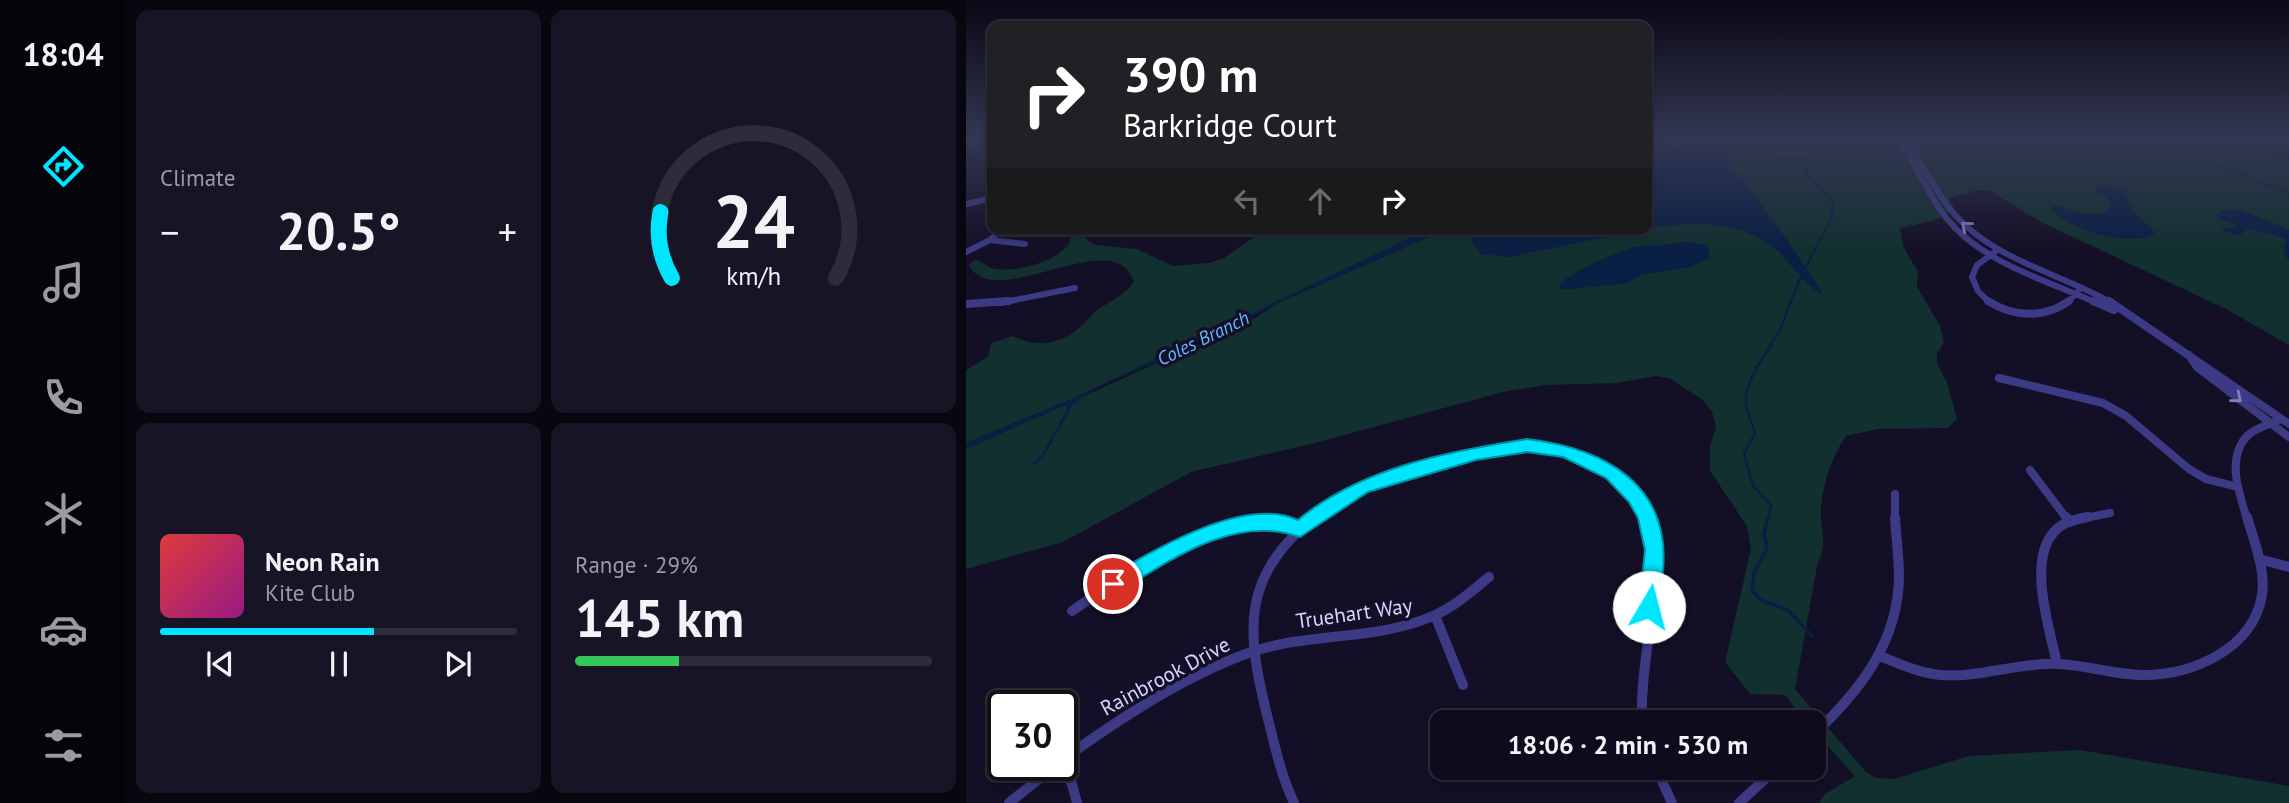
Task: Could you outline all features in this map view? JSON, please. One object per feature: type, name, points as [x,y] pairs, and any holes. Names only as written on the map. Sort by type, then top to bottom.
[{"type":"street","points":[[1924,175],[1947,220],[1964,236],[1992,254],[2078,290]]},
{"type":"street","points":[[1931,175],[1954,215],[1978,236],[2139,321],[2285,422]]},
{"type":"street","points":[[967,204],[987,199]]},
{"type":"street","points":[[966,252],[995,235]]},
{"type":"street","points":[[990,240],[1025,244]]},
{"type":"street","points":[[2000,249],[1977,265],[1972,277],[1977,290],[1998,306],[2021,313],[2043,315],[2062,308],[2078,290]]},
{"type":"street","points":[[966,304],[1052,295],[1074,288]]},
{"type":"street","points":[[2189,355],[2197,367],[2289,437]]},
{"type":"street","points":[[1999,378],[2103,403],[2126,416],[2189,469],[2206,479],[2238,487]]},
{"type":"street","points":[[1880,656],[1917,671],[1944,675],[2057,664],[2143,675],[2182,671],[2228,651],[2253,622],[2262,594],[2259,559],[2238,487],[2235,463],[2237,449],[2248,434],[2269,424],[2285,422]]},
{"type":"street","points":[[1294,803],[1276,754],[1253,652],[1251,630],[1261,589],[1278,556],[1300,529],[1324,509],[1363,487],[1502,448],[1552,448],[1601,465],[1620,479],[1636,497],[1653,536],[1655,563],[1641,671],[1642,710]]},
{"type":"street","points":[[2030,470],[2070,522]]},
{"type":"street","points":[[1826,722],[1854,693],[1880,656],[1893,619],[1898,591],[1895,494]]},
{"type":"street","points":[[2057,664],[2043,593],[2041,563],[2051,534],[2070,522],[2110,513]]},
{"type":"street","points":[[1072,611],[1157,557],[1195,538],[1254,522],[1279,522],[1300,529]]},
{"type":"street","points":[[2259,559],[2289,566]]},
{"type":"street","name":"Truehart Way","points":[[1253,652],[1301,639],[1401,629],[1436,618],[1475,592],[1489,577]]},
{"type":"street","points":[[1436,618],[1462,685]]},
{"type":"street","name":"Rainbrook Drive","points":[[1078,750],[1130,714],[1253,652]]},
{"type":"street","points":[[1661,780],[1672,803]]},
{"type":"street","points":[[1739,803],[1764,780]]},
{"type":"street","name":"Rainbrook Drive","points":[[1010,803],[1038,781]]},
{"type":"street","points":[[1070,781],[1077,803]]},
{"type":"green space","points":[[1652,175],[2289,175],[2289,345],[2226,309],[2041,222],[1990,191],[1978,190],[1950,198],[1954,211],[1932,221],[1900,228],[1903,246],[1918,272],[1917,287],[1940,326],[1944,342],[1937,354],[1937,363],[1947,383],[1957,419],[1948,428],[1878,429],[1846,436],[1832,461],[1822,499],[1823,549],[1818,561],[1795,689],[1813,710],[1796,710],[1785,695],[1750,694],[1725,662],[1751,549],[1747,526],[1710,471],[1710,446],[1716,427],[1712,412],[1703,400],[1669,378],[1656,376],[1617,383],[1544,385],[1503,392],[1315,443],[1191,472],[1063,542],[966,569],[966,449],[1060,407],[1066,405],[1068,409],[1078,399],[1255,318],[1278,303],[1433,235],[1652,235]]},
{"type":"green space","points":[[1069,235],[1084,235],[1096,245],[1137,249],[1173,266],[1209,263],[1224,258],[1257,235],[1417,235],[1074,398],[966,443],[966,370],[988,357],[991,343],[1013,336],[1038,343],[1063,338],[1082,326],[1096,311],[1122,294],[1134,282],[1122,266],[1104,261],[1080,263],[1003,280],[982,278],[969,265],[975,260],[1004,270],[1026,267],[1056,255],[1070,242]]},
{"type":"green space","points":[[1826,725],[1866,772],[1876,778],[1894,779],[1969,756],[2080,750],[2289,786],[2289,803],[1819,803],[1825,794],[1855,776],[1826,744]]},
{"type":"water","points":[[1652,175],[1739,175],[1824,295],[1807,282],[1781,254],[1751,235],[1735,229],[1700,224],[1652,228]]},
{"type":"water","points":[[2100,186],[2123,190],[2138,217],[2156,233],[2131,239],[2100,235],[2071,223],[2051,208],[2055,205],[2083,214],[2104,214],[2112,206],[2108,198],[2095,191]]},
{"type":"water","points":[[2239,209],[2289,230],[2289,261],[2284,253],[2286,239],[2248,228],[2239,236],[2222,230],[2221,228],[2233,228],[2235,225],[2220,220],[2217,215],[2223,210]]},
{"type":"water","name":"Coles Branch","points":[[1416,235],[1433,235],[1278,303],[1168,358],[1106,384],[1067,411],[1066,405],[1060,407],[966,449],[966,443],[1074,398]]},
{"type":"water","points":[[1473,235],[1616,235],[1509,257],[1481,254],[1471,241]]},
{"type":"water","points":[[1684,241],[1707,245],[1710,259],[1687,268],[1642,274],[1627,283],[1562,290],[1559,286],[1571,275],[1618,253],[1636,247]]},
{"type":"waterway","points":[[1805,269],[1831,219],[1834,204],[1808,175]]},
{"type":"waterway","points":[[2243,175],[2289,194]]},
{"type":"waterway","points":[[1790,303],[1802,274]]},
{"type":"waterway","points":[[1768,519],[1771,505],[1753,486],[1744,454],[1755,433],[1746,407],[1746,393],[1753,374],[1780,330],[1791,301]]},
{"type":"waterway","points":[[1033,464],[1043,455],[1069,409]]},
{"type":"waterway","points":[[1768,517],[1764,534],[1767,548],[1754,573],[1752,591],[1761,600],[1789,611],[1812,636]]},
{"type":"route","points":[[1113,584],[1177,546],[1216,531],[1236,525],[1270,521],[1286,523],[1300,529],[1324,509],[1349,494],[1382,480],[1476,454],[1527,446],[1564,450],[1587,458],[1612,473],[1636,497],[1647,517],[1655,550],[1649,607]]}]
